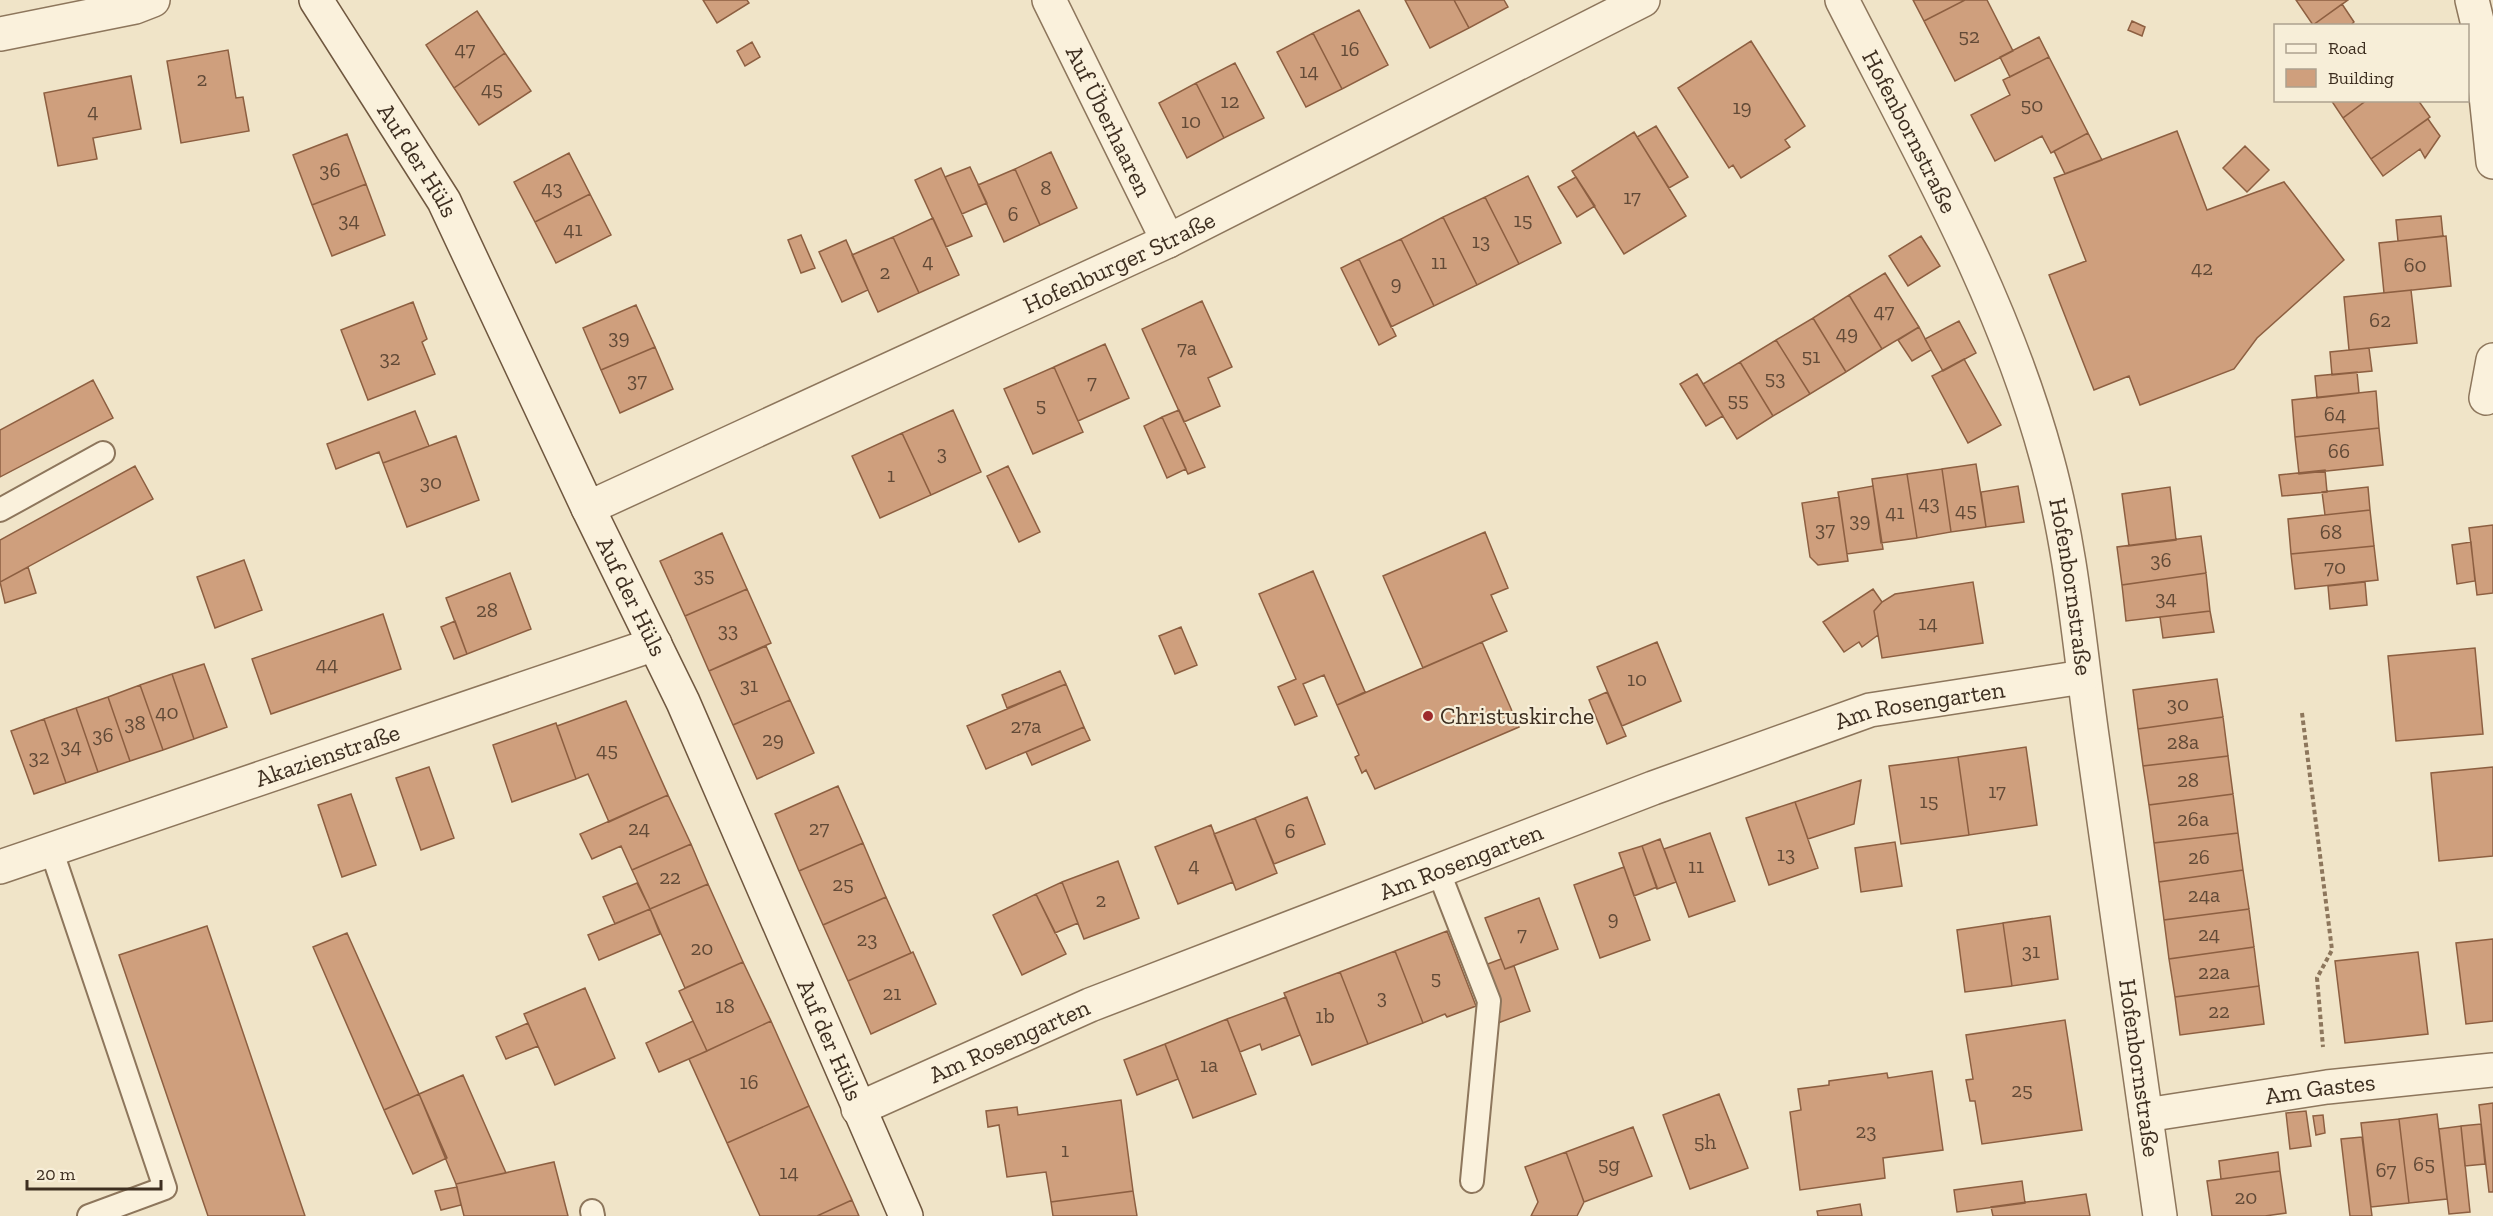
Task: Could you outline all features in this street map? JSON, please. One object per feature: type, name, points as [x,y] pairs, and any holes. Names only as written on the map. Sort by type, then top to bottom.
[{"type":"street","points":[[0,34],[135,7],[153,0]]},
{"type":"street","name":"Auf der Hüls","points":[[316,0],[444,201],[692,724],[906,1216]]},
{"type":"street","name":"Auf Überhaaren","points":[[1049,0],[1168,241]]},
{"type":"street","name":"Hofenburger Straße","points":[[588,508],[1168,241],[1643,0]]},
{"type":"street","name":"Hofenbornstraße","points":[[1842,0],[1982,275],[2019,372],[2047,458],[2067,545],[2083,677],[2160,1216]]},
{"type":"street","points":[[2472,0],[2479,29],[2493,162]]},
{"type":"street","points":[[2486,398],[2493,360]]},
{"type":"street","name":"Akazienstraße","points":[[0,867],[655,644]]},
{"type":"street","name":"Am Rosengarten","points":[[858,1109],[1090,1005],[1653,788],[1870,710],[2083,677]]},
{"type":"street","name":"Am Gastes","points":[[2146,1115],[2327,1087],[2493,1070]]},
{"type":"lane","points":[[0,510],[103,453]]},
{"type":"lane","points":[[51,849],[165,1188],[89,1216]]},
{"type":"lane","points":[[1438,870],[1490,1001],[1472,1181]]},
{"type":"path","points":[[2302,713],[2332,950],[2317,978],[2327,1087]]},
{"type":"building","points":[[703,0],[747,0],[749,3],[717,23]]},
{"type":"building","points":[[1405,0],[1454,0],[1469,28],[1430,48]]},
{"type":"building","points":[[1454,0],[1504,0],[1508,7],[1469,28]]},
{"type":"building","points":[[1913,0],[1965,0],[1924,21]]},
{"type":"building","points":[[1965,0],[1987,0],[2013,51],[1955,81],[1924,21]]},
{"type":"building","points":[[2296,0],[2348,0],[2314,24]]},
{"type":"building","points":[[2342,4],[2354,22],[2352,24],[2314,24]]},
{"type":"building","points":[[1359,10],[1388,65],[1342,89],[1313,33]]},
{"type":"building","points":[[477,11],[505,53],[454,88],[426,45]]},
{"type":"building","points":[[2132,21],[2145,27],[2142,36],[2128,30]]},
{"type":"building","points":[[1313,33],[1342,89],[1306,107],[1277,52]]},
{"type":"building","points":[[2039,37],[2049,57],[2010,77],[2000,57]]},
{"type":"building","points":[[1751,41],[1805,126],[1785,140],[1790,147],[1741,178],[1733,165],[1729,168],[1678,88]]},
{"type":"building","points":[[752,42],[760,57],[745,66],[737,51]]},
{"type":"building","points":[[228,50],[236,98],[243,97],[249,131],[181,143],[167,61]]},
{"type":"building","points":[[505,53],[531,91],[479,125],[454,88]]},
{"type":"building","points":[[2049,57],[2088,133],[2051,153],[2042,136],[1995,161],[1971,115],[2010,95],[2003,80]]},
{"type":"building","points":[[1235,63],[1264,118],[1224,138],[1196,83]]},
{"type":"building","points":[[131,76],[141,129],[93,138],[97,159],[58,166],[44,93]]},
{"type":"building","points":[[1196,83],[1224,138],[1187,158],[1159,103]]},
{"type":"building","points":[[2332,102],[2364,102],[2343,118]]},
{"type":"building","points":[[2364,102],[2419,102],[2430,117],[2371,159],[2343,118]]},
{"type":"building","points":[[2428,119],[2440,136],[2425,158],[2420,149],[2383,176],[2371,159]]},
{"type":"building","points":[[1656,126],[1688,177],[1669,188],[1637,137]]},
{"type":"building","points":[[2177,131],[2207,210],[2284,182],[2344,260],[2257,338],[2234,369],[2140,405],[2129,376],[2094,390],[2049,275],[2086,261],[2054,178]]},
{"type":"building","points":[[1634,132],[1686,216],[1624,254],[1572,171]]},
{"type":"building","points":[[2088,133],[2102,160],[2065,174],[2054,151]]},
{"type":"building","points":[[347,134],[366,184],[312,205],[293,155]]},
{"type":"building","points":[[2245,146],[2269,170],[2247,192],[2223,168]]},
{"type":"building","points":[[1051,152],[1077,208],[1040,225],[1015,169]]},
{"type":"building","points":[[569,153],[590,194],[535,222],[514,182]]},
{"type":"building","points":[[970,167],[987,203],[962,214],[945,177]]},
{"type":"building","points":[[941,168],[972,236],[946,247],[915,180]]},
{"type":"building","points":[[1015,169],[1040,225],[1004,242],[978,185]]},
{"type":"building","points":[[1528,176],[1561,243],[1519,264],[1485,197]]},
{"type":"building","points":[[1576,177],[1595,206],[1577,217],[1558,187]]},
{"type":"building","points":[[366,184],[385,235],[332,256],[312,205]]},
{"type":"building","points":[[590,194],[611,235],[556,263],[535,222]]},
{"type":"building","points":[[1485,197],[1519,264],[1477,285],[1443,217]]},
{"type":"building","points":[[2441,216],[2443,236],[2398,241],[2396,220]]},
{"type":"building","points":[[1443,217],[1477,285],[1434,306],[1401,239]]},
{"type":"building","points":[[933,218],[959,275],[919,293],[893,237]]},
{"type":"building","points":[[801,235],[815,268],[801,273],[788,240]]},
{"type":"building","points":[[1921,236],[1940,266],[1908,286],[1889,256]]},
{"type":"building","points":[[2446,236],[2451,286],[2384,293],[2379,243]]},
{"type":"building","points":[[893,237],[919,293],[878,312],[852,255]]},
{"type":"building","points":[[1401,239],[1434,306],[1391,327],[1359,259]]},
{"type":"building","points":[[846,240],[868,290],[842,302],[819,252]]},
{"type":"building","points":[[1359,259],[1396,336],[1379,345],[1341,268]]},
{"type":"building","points":[[1885,273],[1919,327],[1882,349],[1849,295]]},
{"type":"building","points":[[2411,290],[2417,343],[2349,350],[2344,297]]},
{"type":"building","points":[[1849,295],[1882,349],[1846,372],[1813,318]]},
{"type":"building","points":[[1202,301],[1232,367],[1208,378],[1220,406],[1184,422],[1142,329]]},
{"type":"building","points":[[413,302],[427,339],[422,342],[435,374],[368,400],[341,330]]},
{"type":"building","points":[[636,305],[655,347],[601,370],[583,328]]},
{"type":"building","points":[[1813,318],[1846,372],[1810,394],[1776,340]]},
{"type":"building","points":[[1959,321],[1976,353],[1943,371],[1925,339]]},
{"type":"building","points":[[1919,327],[1931,350],[1912,361],[1898,340]]},
{"type":"building","points":[[1776,340],[1810,394],[1773,416],[1740,362]]},
{"type":"building","points":[[1105,344],[1129,398],[1078,421],[1054,367]]},
{"type":"building","points":[[655,347],[673,389],[620,413],[601,370]]},
{"type":"building","points":[[2369,348],[2372,371],[2332,375],[2330,352]]},
{"type":"building","points":[[1964,359],[2001,425],[1968,443],[1932,376]]},
{"type":"building","points":[[1740,362],[1773,416],[1737,439],[1703,384]]},
{"type":"building","points":[[1054,367],[1083,432],[1033,454],[1004,389]]},
{"type":"building","points":[[2357,372],[2359,393],[2317,398],[2315,376]]},
{"type":"building","points":[[1697,374],[1723,416],[1706,426],[1680,384]]},
{"type":"building","points":[[93,380],[113,418],[0,477],[0,430]]},
{"type":"building","points":[[2376,391],[2379,428],[2295,437],[2292,400]]},
{"type":"building","points":[[953,410],[981,472],[931,495],[902,433]]},
{"type":"building","points":[[1179,410],[1205,467],[1188,474],[1162,417]]},
{"type":"building","points":[[415,411],[429,446],[383,463],[379,452],[336,469],[327,444]]},
{"type":"building","points":[[1162,417],[1186,469],[1167,478],[1144,426]]},
{"type":"building","points":[[2379,428],[2383,465],[2299,474],[2295,437]]},
{"type":"building","points":[[902,433],[931,495],[880,518],[852,456]]},
{"type":"building","points":[[456,436],[479,500],[407,527],[383,463]]},
{"type":"building","points":[[1976,464],[1986,527],[1951,532],[1942,469]]},
{"type":"building","points":[[135,466],[153,499],[0,582],[0,540]]},
{"type":"building","points":[[1008,466],[1040,532],[1019,542],[987,476]]},
{"type":"building","points":[[1942,469],[1951,532],[1917,538],[1907,474]]},
{"type":"building","points":[[2325,470],[2327,492],[2282,496],[2279,475]]},
{"type":"building","points":[[1907,474],[1917,538],[1881,543],[1872,479]]},
{"type":"building","points":[[1873,486],[1883,549],[1847,554],[1838,492]]},
{"type":"building","points":[[2018,486],[2024,522],[1986,527],[1981,492]]},
{"type":"building","points":[[2170,487],[2176,540],[2129,546],[2122,494]]},
{"type":"building","points":[[2368,487],[2370,510],[2325,515],[2322,492]]},
{"type":"building","points":[[1839,497],[1848,561],[1818,565],[1810,557],[1802,503]]},
{"type":"building","points":[[2370,510],[2374,546],[2291,554],[2288,519]]},
{"type":"building","points":[[2493,525],[2493,593],[2477,595],[2469,528]]},
{"type":"building","points":[[1485,532],[1508,588],[1491,595],[1507,631],[1423,668],[1383,576]]},
{"type":"building","points":[[722,533],[747,589],[685,616],[660,561]]},
{"type":"building","points":[[2201,536],[2206,573],[2122,585],[2117,547]]},
{"type":"building","points":[[2471,542],[2475,581],[2457,584],[2452,545]]},
{"type":"building","points":[[2374,546],[2378,580],[2295,589],[2291,554]]},
{"type":"building","points":[[244,560],[262,610],[215,628],[197,577]]},
{"type":"building","points":[[28,567],[36,593],[5,603],[0,582]]},
{"type":"building","points":[[1313,571],[1365,692],[1337,705],[1324,675],[1303,684],[1317,716],[1295,725],[1278,687],[1296,679],[1259,594]]},
{"type":"building","points":[[510,573],[531,629],[467,654],[446,598]]},
{"type":"building","points":[[2206,573],[2210,611],[2126,621],[2122,585]]},
{"type":"building","points":[[1973,582],[1983,643],[1882,658],[1874,611],[1882,602],[1895,594]]},
{"type":"building","points":[[2365,582],[2367,605],[2330,609],[2328,586]]},
{"type":"building","points":[[747,589],[771,643],[709,671],[685,616]]},
{"type":"building","points":[[1873,589],[1882,602],[1874,611],[1878,635],[1862,647],[1859,642],[1844,652],[1823,622]]},
{"type":"building","points":[[2210,611],[2214,632],[2163,638],[2160,617]]},
{"type":"building","points":[[383,614],[401,669],[271,714],[252,659]]},
{"type":"building","points":[[455,621],[467,654],[454,659],[441,627]]},
{"type":"building","points":[[1181,627],[1197,665],[1175,674],[1159,636]]},
{"type":"building","name":"Christuskirche","points":[[1482,642],[1519,727],[1375,789],[1366,770],[1362,773],[1355,757],[1359,755],[1337,705]]},
{"type":"building","points":[[1657,642],[1681,701],[1622,726],[1597,667]]},
{"type":"building","points":[[766,646],[790,700],[733,725],[709,671]]},
{"type":"building","points":[[2475,648],[2483,734],[2396,741],[2388,656]]},
{"type":"building","points":[[204,664],[227,727],[194,739],[172,674]]},
{"type":"building","points":[[1060,671],[1066,684],[1007,708],[1002,695]]},
{"type":"building","points":[[172,674],[194,739],[163,750],[140,685]]},
{"type":"building","points":[[2217,679],[2223,717],[2138,729],[2133,690]]},
{"type":"building","points":[[1066,684],[1084,727],[986,769],[967,726]]},
{"type":"building","points":[[140,685],[163,750],[130,761],[108,697]]},
{"type":"building","points":[[1607,692],[1626,736],[1607,744],[1589,700]]},
{"type":"building","points":[[108,697],[130,761],[98,772],[76,708]]},
{"type":"building","points":[[790,700],[814,753],[757,779],[733,725]]},
{"type":"building","points":[[626,701],[668,795],[609,822],[588,774],[576,779],[557,726]]},
{"type":"building","points":[[76,708],[98,772],[66,783],[44,719]]},
{"type":"building","points":[[2223,717],[2228,756],[2143,766],[2138,729]]},
{"type":"building","points":[[44,719],[66,783],[34,794],[11,731]]},
{"type":"building","points":[[556,723],[576,779],[512,802],[493,745]]},
{"type":"building","points":[[1084,727],[1090,740],[1032,765],[1026,752]]},
{"type":"building","points":[[2026,747],[2037,825],[1969,835],[1958,757]]},
{"type":"building","points":[[2228,756],[2233,794],[2149,805],[2143,766]]},
{"type":"building","points":[[1958,757],[1969,835],[1901,844],[1889,766]]},
{"type":"building","points":[[429,767],[454,838],[421,850],[396,778]]},
{"type":"building","points":[[2493,767],[2493,856],[2439,861],[2431,773]]},
{"type":"building","points":[[1861,780],[1854,824],[1808,839],[1795,802]]},
{"type":"building","points":[[838,786],[863,843],[799,871],[775,814]]},
{"type":"building","points":[[351,794],[376,865],[342,877],[318,805]]},
{"type":"building","points":[[2233,794],[2238,833],[2154,843],[2149,805]]},
{"type":"building","points":[[668,795],[691,844],[632,870],[621,846],[592,859],[580,834]]},
{"type":"building","points":[[1307,797],[1325,844],[1274,864],[1255,818]]},
{"type":"building","points":[[1795,802],[1818,868],[1769,885],[1746,818]]},
{"type":"building","points":[[1255,818],[1277,873],[1236,890],[1214,834]]},
{"type":"building","points":[[1211,825],[1233,882],[1178,904],[1155,847]]},
{"type":"building","points":[[1710,833],[1735,901],[1689,917],[1664,849]]},
{"type":"building","points":[[2238,833],[2243,870],[2159,882],[2154,843]]},
{"type":"building","points":[[1660,839],[1676,882],[1657,889],[1642,846]]},
{"type":"building","points":[[1895,842],[1902,886],[1861,892],[1855,848]]},
{"type":"building","points":[[863,843],[886,897],[823,925],[799,871]]},
{"type":"building","points":[[691,844],[708,884],[650,909],[632,870]]},
{"type":"building","points":[[1642,846],[1657,887],[1634,896],[1619,853]]},
{"type":"building","points":[[1118,861],[1139,918],[1084,939],[1062,882]]},
{"type":"building","points":[[1624,867],[1650,940],[1600,958],[1574,885]]},
{"type":"building","points":[[2243,870],[2249,909],[2164,920],[2159,882]]},
{"type":"building","points":[[1062,882],[1078,923],[1055,933],[1036,894]]},
{"type":"building","points":[[637,883],[650,909],[615,924],[603,897]]},
{"type":"building","points":[[708,884],[743,962],[685,988],[650,909]]},
{"type":"building","points":[[1036,894],[1066,954],[1022,975],[993,915]]},
{"type":"building","points":[[886,897],[911,953],[848,981],[823,925]]},
{"type":"building","points":[[1539,898],[1558,949],[1505,969],[1485,918]]},
{"type":"building","points":[[650,909],[660,934],[599,960],[588,935]]},
{"type":"building","points":[[2249,909],[2254,947],[2169,959],[2164,920]]},
{"type":"building","points":[[2050,916],[2058,979],[2012,986],[2003,923]]},
{"type":"building","points":[[2003,923],[2012,986],[1965,992],[1957,930]]},
{"type":"building","points":[[207,926],[305,1216],[208,1216],[119,955]]},
{"type":"building","points":[[1447,931],[1476,1006],[1447,1017],[1445,1014],[1423,1023],[1395,951]]},
{"type":"building","points":[[347,933],[419,1094],[384,1110],[313,947]]},
{"type":"building","points":[[2493,939],[2493,1021],[2466,1024],[2456,943]]},
{"type":"building","points":[[2254,947],[2259,986],[2175,997],[2169,959]]},
{"type":"building","points":[[1395,951],[1423,1023],[1368,1044],[1340,972]]},
{"type":"building","points":[[913,952],[936,1004],[871,1034],[848,981]]},
{"type":"building","points":[[2418,952],[2428,1034],[2345,1043],[2335,961]]},
{"type":"building","points":[[1501,959],[1505,969],[1514,966],[1530,1011],[1498,1023],[1485,965]]},
{"type":"building","points":[[743,962],[771,1021],[707,1051],[679,991]]},
{"type":"building","points":[[1340,972],[1368,1044],[1312,1065],[1284,993]]},
{"type":"building","points":[[2259,986],[2264,1024],[2180,1035],[2175,997]]},
{"type":"building","points":[[585,988],[615,1058],[555,1085],[524,1014]]},
{"type":"building","points":[[1286,997],[1300,1035],[1262,1050],[1260,1044],[1240,1052],[1227,1019]]},
{"type":"building","points":[[1227,1019],[1256,1094],[1193,1118],[1165,1044]]},
{"type":"building","points":[[2065,1020],[2082,1130],[1982,1144],[1975,1101],[1970,1101],[1966,1080],[1973,1079],[1966,1035]]},
{"type":"building","points":[[693,1021],[707,1051],[659,1072],[646,1043]]},
{"type":"building","points":[[771,1021],[809,1106],[727,1143],[689,1059]]},
{"type":"building","points":[[528,1023],[538,1046],[506,1059],[496,1037]]},
{"type":"building","points":[[1165,1044],[1178,1079],[1137,1095],[1124,1060]]},
{"type":"building","points":[[1932,1071],[1943,1150],[1883,1158],[1885,1178],[1800,1190],[1790,1112],[1801,1110],[1798,1089],[1829,1085],[1829,1081],[1887,1073],[1888,1078]]},
{"type":"building","points":[[463,1075],[506,1173],[456,1184],[419,1094]]},
{"type":"building","points":[[419,1094],[447,1158],[413,1174],[384,1110]]},
{"type":"building","points":[[1719,1094],[1748,1168],[1690,1189],[1663,1115]]},
{"type":"building","points":[[1121,1100],[1133,1191],[1051,1202],[1046,1172],[1007,1177],[999,1125],[988,1127],[986,1111],[1017,1107],[1018,1115]]},
{"type":"building","points":[[2493,1103],[2493,1192],[2489,1192],[2479,1105]]},
{"type":"building","points":[[809,1106],[852,1200],[817,1216],[760,1216],[727,1143]]},
{"type":"building","points":[[2306,1111],[2311,1146],[2290,1149],[2286,1113]]},
{"type":"building","points":[[2437,1114],[2447,1199],[2409,1203],[2399,1119]]},
{"type":"building","points":[[2323,1115],[2325,1133],[2316,1135],[2313,1116]]},
{"type":"building","points":[[2399,1119],[2409,1203],[2371,1207],[2361,1123]]},
{"type":"building","points":[[2481,1124],[2485,1164],[2465,1166],[2461,1126]]},
{"type":"building","points":[[2461,1126],[2470,1212],[2449,1214],[2439,1129]]},
{"type":"building","points":[[1633,1127],[1652,1176],[1584,1202],[1566,1152]]},
{"type":"building","points":[[2362,1137],[2372,1216],[2350,1216],[2341,1139]]},
{"type":"building","points":[[1566,1152],[1584,1202],[1577,1216],[1531,1216],[1538,1202],[1525,1167]]},
{"type":"building","points":[[2278,1152],[2280,1171],[2221,1179],[2219,1161]]},
{"type":"building","points":[[554,1162],[568,1216],[464,1216],[456,1184]]},
{"type":"building","points":[[2280,1171],[2286,1213],[2265,1216],[2212,1216],[2207,1181]]},
{"type":"building","points":[[2022,1181],[2025,1203],[1957,1212],[1954,1190]]},
{"type":"building","points":[[457,1187],[461,1205],[441,1210],[435,1191]]},
{"type":"building","points":[[1133,1191],[1137,1216],[1053,1216],[1051,1202]]},
{"type":"building","points":[[2086,1194],[2090,1216],[1993,1216],[1991,1207]]},
{"type":"building","points":[[852,1200],[859,1216],[817,1216]]},
{"type":"building","points":[[1860,1204],[1862,1216],[1818,1216],[1817,1211]]},
{"type":"place","name":"Christuskirche","points":[[1428,716]]}]
